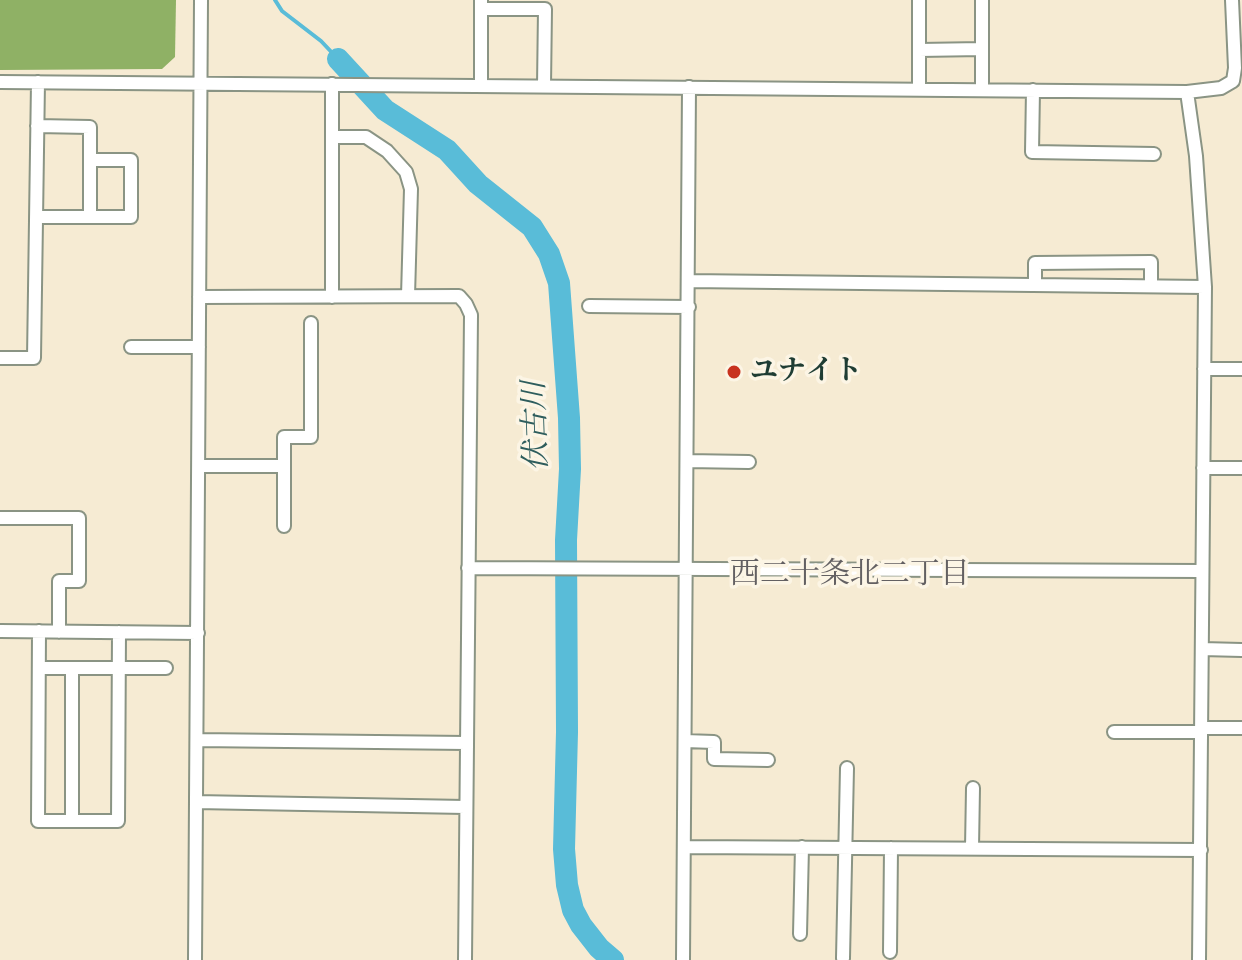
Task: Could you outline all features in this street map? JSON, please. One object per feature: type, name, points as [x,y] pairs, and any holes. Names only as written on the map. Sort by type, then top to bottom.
[{"type":"street","points":[[195,960],[201,0]]},
{"type":"street","points":[[919,0],[919,89]]},
{"type":"street","points":[[982,0],[982,90]]},
{"type":"street","points":[[0,82],[1187,92],[1221,88],[1233,81],[1232,0]]},
{"type":"street","points":[[481,86],[481,5],[545,9],[544,86]]},
{"type":"street","points":[[919,50],[982,49]]},
{"type":"street","points":[[0,358],[34,358],[38,82]]},
{"type":"street","points":[[332,297],[334,84]]},
{"type":"street","points":[[683,960],[689,87]]},
{"type":"street","points":[[1033,90],[1032,152],[1154,154]]},
{"type":"street","points":[[1187,92],[1196,156],[1205,287],[1199,960]]},
{"type":"street","points":[[37,126],[90,127],[90,217]]},
{"type":"street","points":[[332,137],[366,137],[387,151],[406,172],[411,189],[408,296]]},
{"type":"street","points":[[36,217],[131,217],[131,160],[90,160]]},
{"type":"street","points":[[1035,285],[1035,263],[1151,262],[1151,286]]},
{"type":"street","points":[[689,281],[1205,287]]},
{"type":"street","points":[[199,297],[459,296],[471,315],[465,960]]},
{"type":"street","points":[[589,306],[689,307]]},
{"type":"street","points":[[284,526],[284,437],[311,437],[311,323]]},
{"type":"street","points":[[131,347],[199,347]]},
{"type":"street","points":[[1204,369],[1242,369]]},
{"type":"street","points":[[687,461],[749,462]]},
{"type":"street","points":[[199,466],[284,466]]},
{"type":"street","points":[[1203,468],[1242,468]]},
{"type":"street","points":[[0,518],[79,518],[79,581],[59,581],[59,632]]},
{"type":"street","points":[[468,568],[1202,571]]},
{"type":"street","points":[[0,631],[198,633]]},
{"type":"street","points":[[39,631],[38,821],[118,821],[119,632]]},
{"type":"street","points":[[1202,649],[1242,650]]},
{"type":"street","points":[[39,668],[166,668]]},
{"type":"street","points":[[72,668],[72,821]]},
{"type":"street","points":[[1114,732],[1242,728]]},
{"type":"street","points":[[197,740],[466,743]]},
{"type":"street","points":[[685,741],[714,742],[714,759],[768,760]]},
{"type":"street","points":[[843,958],[847,768]]},
{"type":"street","points":[[972,848],[973,788]]},
{"type":"street","points":[[196,802],[465,807]]},
{"type":"street","points":[[684,847],[1201,850]]},
{"type":"street","points":[[800,934],[802,847]]},
{"type":"street","points":[[890,952],[891,848]]},
{"type":"green space","points":[[0,0],[176,0],[175,57],[162,69],[0,70]]},
{"type":"waterway","name":"伏古川","points":[[275,0],[282,11],[321,41],[338,59]]},
{"type":"waterway","name":"伏古川","points":[[338,59],[385,110],[447,150],[478,184],[532,227],[549,254],[559,283],[570,469],[566,540],[564,849],[573,910],[599,948],[613,960]]},
{"type":"place","name":"ユナイト","points":[[734,372]]},
{"type":"district","name":"西二十条北二丁目","points":[[850,575]]}]
